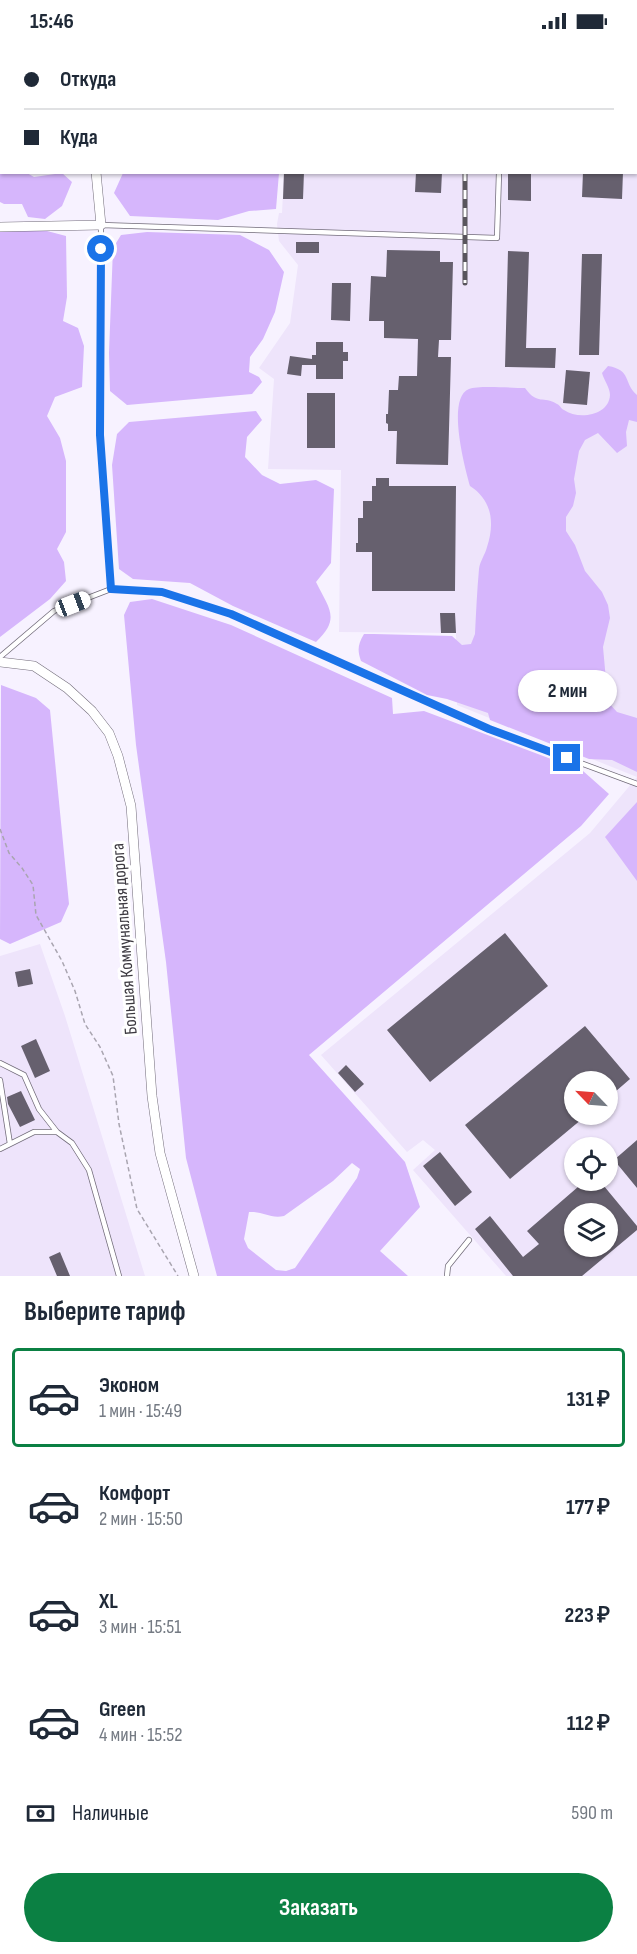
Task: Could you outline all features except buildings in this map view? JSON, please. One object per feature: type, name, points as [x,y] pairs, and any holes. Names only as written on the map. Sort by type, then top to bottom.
[{"type":"street","points":[[0,227],[101,225],[96,174]]},
{"type":"street","name":"Большая Коммунальная дорога","points":[[0,662],[34,666],[67,688],[92,711],[109,733],[118,756],[131,806],[152,1096],[160,1153],[194,1276]]},
{"type":"lane","points":[[111,589],[100,435],[101,225],[497,238],[499,174]]},
{"type":"lane","points":[[0,657],[54,611],[111,589],[162,592],[231,614],[489,729],[637,784]]},
{"type":"lane","points":[[0,1063],[24,1075],[39,1108],[57,1132],[72,1143],[89,1170],[118,1276]]},
{"type":"lane","points":[[0,1080],[10,1144]]},
{"type":"lane","points":[[0,1149],[33,1132],[57,1132]]},
{"type":"lane","points":[[447,1276],[448,1266],[469,1240]]},
{"type":"path","points":[[0,829],[9,854],[33,885],[36,915],[62,961],[75,991],[85,1024],[100,1047],[113,1076],[119,1124],[137,1209],[178,1276]]},
{"type":"shaded area","points":[[0,174],[29,174],[34,177],[63,174],[72,182],[62,206],[45,219],[28,217],[22,204],[0,202]]},
{"type":"shaded area","points":[[123,174],[279,174],[276,209],[249,211],[218,220],[130,216],[114,193]]},
{"type":"shaded area","points":[[284,174],[637,174],[637,777],[457,705],[456,633],[339,632],[341,470],[268,469],[274,379],[259,368],[290,323],[298,265],[279,241],[277,224],[279,213],[282,213]]},
{"type":"shaded area","points":[[0,229],[47,231],[66,236],[67,297],[63,321],[78,328],[84,346],[82,387],[55,397],[47,416],[60,438],[66,461],[66,532],[57,549],[64,562],[66,581],[50,599],[0,637]]},
{"type":"shaded area","points":[[147,232],[240,235],[269,250],[284,272],[275,312],[263,339],[250,357],[249,372],[259,377],[262,382],[252,394],[127,405],[110,391],[113,248],[121,235]]},
{"type":"shaded area","points":[[608,366],[624,374],[637,395],[637,422],[629,420],[626,432],[627,446],[617,453],[598,433],[585,440],[579,451],[574,479],[576,493],[573,506],[566,517],[566,531],[575,545],[585,571],[602,592],[608,605],[610,618],[603,647],[608,702],[617,712],[637,718],[637,772],[612,760],[589,759],[490,720],[488,713],[447,699],[427,695],[361,661],[359,650],[364,634],[452,636],[462,645],[471,644],[475,634],[479,569],[489,538],[491,521],[483,498],[470,486],[464,465],[458,419],[462,395],[473,388],[525,388],[537,399],[552,401],[570,413],[592,414],[599,412],[608,402],[610,392],[602,373]]},
{"type":"shaded area","points":[[256,411],[262,420],[247,437],[245,457],[262,475],[280,484],[316,480],[334,489],[331,563],[316,582],[328,607],[330,620],[324,634],[316,642],[233,606],[190,583],[133,579],[119,569],[112,465],[117,434],[129,422]]},
{"type":"shaded area","points":[[152,599],[231,625],[392,698],[393,714],[424,711],[583,771],[609,794],[581,826],[309,1055],[405,1162],[420,1207],[380,1251],[408,1276],[217,1276],[186,1158],[166,962],[136,745],[124,615],[130,602]],"holes":[[[352,1163],[360,1169],[357,1178],[295,1268],[286,1271],[276,1270],[248,1248],[244,1239],[249,1212],[284,1216],[333,1181]]]},
{"type":"shaded area","points":[[1,685],[36,698],[50,710],[69,904],[61,922],[10,944],[0,939]]},
{"type":"shaded area","points":[[637,777],[637,1276],[506,1276],[413,1170],[435,1150],[423,1140],[407,1152],[321,1055],[590,833]]},
{"type":"shaded area","points":[[637,802],[637,881],[605,837]]},
{"type":"shaded area","points":[[40,944],[65,1016],[145,1276],[0,1276],[0,956]]},
{"type":"railway","points":[[465,174],[465,283]]},
{"type":"route","points":[[101,249],[100,435],[111,589],[162,592],[231,614],[489,729],[567,758]]}]
